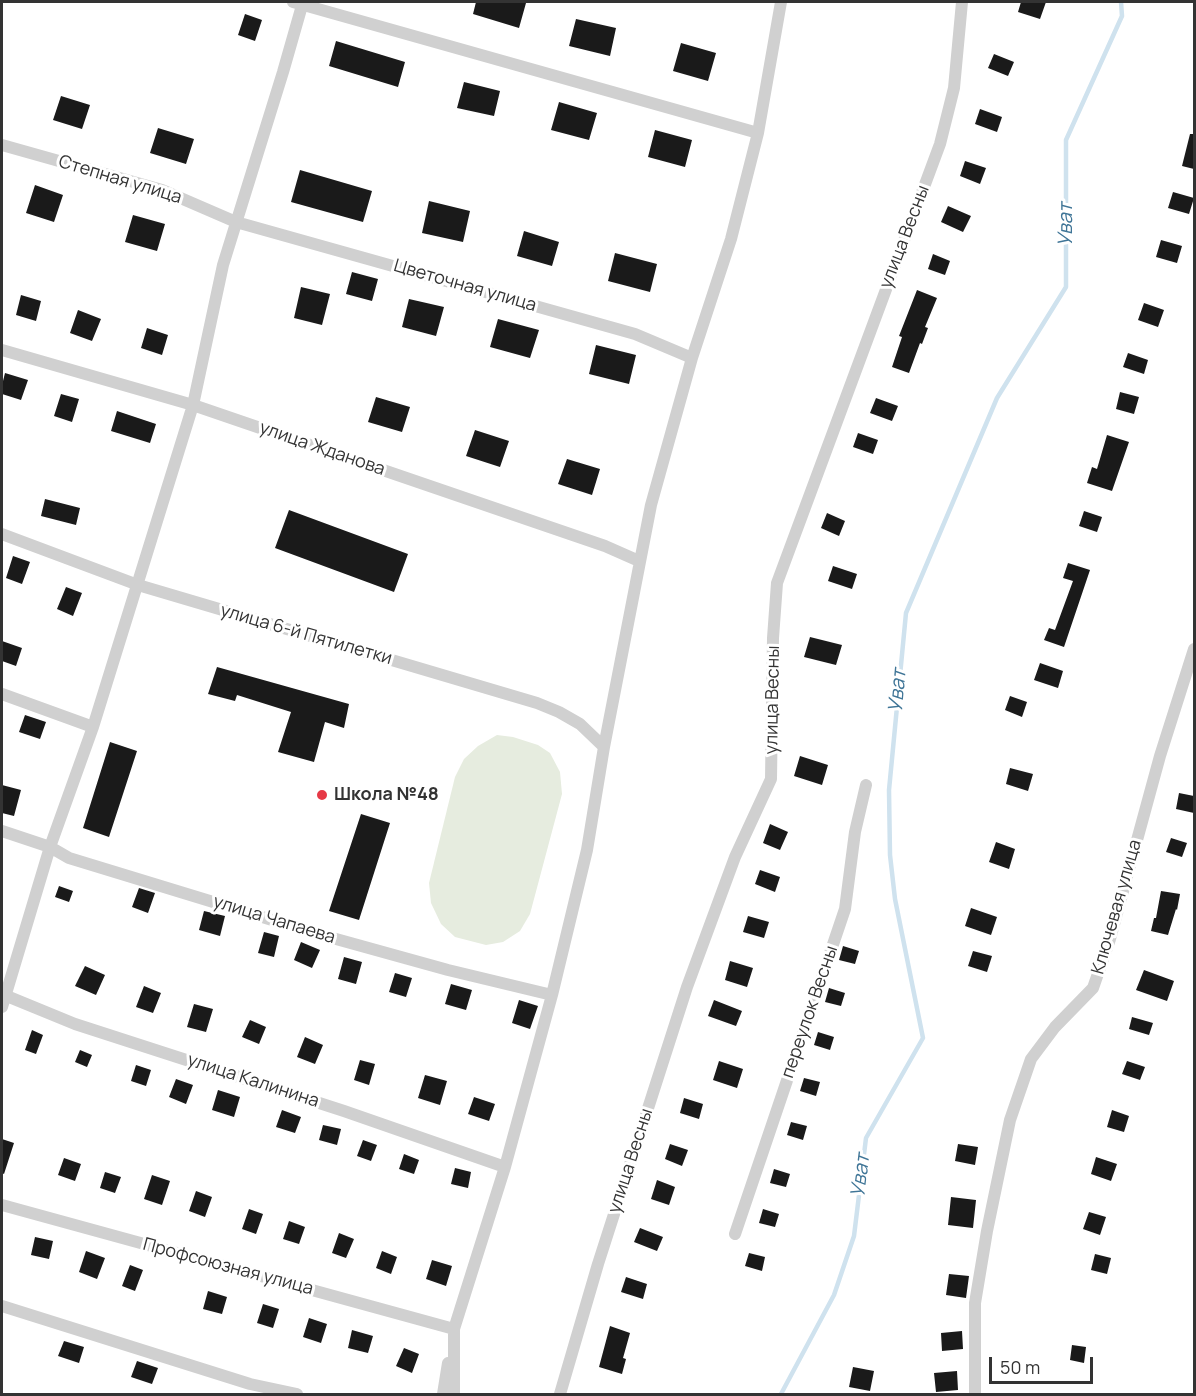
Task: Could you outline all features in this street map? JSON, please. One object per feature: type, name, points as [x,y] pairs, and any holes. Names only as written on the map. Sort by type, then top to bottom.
[{"type":"street","points":[[3,999],[50,847],[93,727],[194,405],[223,265],[299,2],[758,133]]},
{"type":"street","points":[[443,1395],[454,1329],[505,1167],[552,995],[588,850],[604,747],[651,505],[692,358],[731,239],[758,133],[781,2]]},
{"type":"street","name":"улица Весны","points":[[560,1395],[597,1264],[687,987],[735,857],[771,779],[773,638],[777,583],[940,144],[954,88],[962,2]]},
{"type":"street","name":"Степная улица","points":[[2,145],[162,190],[236,222]]},
{"type":"street","name":"Цветочная улица","points":[[236,222],[635,334],[692,358]]},
{"type":"street","name":"улица Жданова","points":[[2,350],[194,405],[605,546],[639,561]]},
{"type":"street","name":"улица 6-й Пятилетки","points":[[2,534],[138,585],[537,703],[580,724],[604,747]]},
{"type":"street","name":"Ключевая улица","points":[[975,1395],[975,1303],[1010,1120],[1031,1059],[1055,1027],[1093,988],[1110,939],[1160,756],[1194,649]]},
{"type":"street","points":[[2,694],[93,727]]},
{"type":"street","name":"переулок Весны","points":[[735,1234],[845,909],[855,832],[866,785]]},
{"type":"street","name":"улица Чапаева","points":[[2,831],[50,847],[69,858],[318,934],[448,970],[552,995]]},
{"type":"street","name":"улица Калинина","points":[[3,999],[344,1111],[505,1167]]},
{"type":"street","name":"Профсоюзная улица","points":[[2,1204],[454,1329]]},
{"type":"street","points":[[2,1306],[250,1384],[297,1395]]},
{"type":"street","points":[[454,1329],[454,1395]]},
{"type":"shaded area","points":[[497,735],[513,737],[538,745],[550,753],[560,772],[562,794],[530,914],[520,931],[503,942],[486,945],[455,937],[441,924],[431,903],[429,883],[455,777],[464,759],[478,746]]},
{"type":"building","points":[[476,2],[526,3],[519,28],[473,14]]},
{"type":"building","points":[[1021,2],[1046,2],[1040,19],[1018,12]]},
{"type":"building","points":[[245,14],[262,20],[255,41],[238,35]]},
{"type":"building","points":[[576,19],[616,28],[610,56],[569,46]]},
{"type":"building","points":[[336,41],[405,62],[398,87],[329,66]]},
{"type":"building","points":[[681,43],[716,53],[708,81],[673,71]]},
{"type":"building","points":[[994,54],[1014,62],[1008,76],[988,68]]},
{"type":"building","points":[[464,82],[500,91],[494,116],[457,108]]},
{"type":"building","points":[[61,96],[90,105],[82,129],[53,120]]},
{"type":"building","points":[[559,102],[597,113],[589,140],[551,130]]},
{"type":"building","points":[[980,109],[1002,117],[997,132],[975,124]]},
{"type":"building","points":[[158,128],[194,139],[186,164],[150,153]]},
{"type":"building","points":[[655,130],[692,140],[685,167],[648,157]]},
{"type":"building","points":[[1190,134],[1194,134],[1194,169],[1182,166]]},
{"type":"building","points":[[965,161],[986,168],[980,184],[960,176]]},
{"type":"building","points":[[300,170],[372,191],[363,222],[291,202]]},
{"type":"building","points":[[35,185],[63,195],[54,222],[26,213]]},
{"type":"building","points":[[1173,192],[1194,198],[1189,214],[1168,208]]},
{"type":"building","points":[[429,201],[470,211],[463,242],[422,233]]},
{"type":"building","points":[[948,206],[971,216],[963,232],[941,222]]},
{"type":"building","points":[[133,215],[165,224],[157,251],[125,242]]},
{"type":"building","points":[[524,231],[559,242],[552,266],[517,256]]},
{"type":"building","points":[[1161,240],[1182,246],[1177,263],[1156,257]]},
{"type":"building","points":[[615,253],[657,264],[650,292],[608,281]]},
{"type":"building","points":[[933,254],[950,261],[945,275],[928,269]]},
{"type":"building","points":[[352,272],[378,279],[372,301],[346,294]]},
{"type":"building","points":[[301,287],[330,294],[322,325],[294,318]]},
{"type":"building","points":[[917,290],[937,298],[925,327],[928,328],[909,373],[892,367],[902,337],[899,336]]},
{"type":"building","points":[[21,295],[41,301],[36,321],[16,315]]},
{"type":"building","points":[[409,299],[444,307],[436,336],[402,327]]},
{"type":"building","points":[[1144,303],[1164,310],[1158,327],[1138,320]]},
{"type":"building","points":[[78,310],[101,319],[92,341],[70,333]]},
{"type":"building","points":[[498,319],[539,330],[530,358],[490,347]]},
{"type":"building","points":[[147,328],[168,335],[162,355],[141,348]]},
{"type":"building","points":[[596,345],[636,355],[629,384],[589,374]]},
{"type":"building","points":[[1128,353],[1148,360],[1144,374],[1123,367]]},
{"type":"building","points":[[5,373],[28,380],[21,400],[2,394]]},
{"type":"building","points":[[1120,392],[1139,397],[1134,414],[1116,409]]},
{"type":"building","points":[[61,394],[79,399],[72,422],[54,416]]},
{"type":"building","points":[[376,397],[410,407],[402,432],[368,422]]},
{"type":"building","points":[[876,398],[898,406],[892,421],[870,413]]},
{"type":"building","points":[[117,411],[156,424],[150,443],[111,431]]},
{"type":"building","points":[[475,430],[509,441],[500,467],[466,456]]},
{"type":"building","points":[[858,433],[878,440],[873,454],[853,447]]},
{"type":"building","points":[[1107,435],[1129,442],[1112,491],[1087,483],[1092,467],[1097,469]]},
{"type":"building","points":[[567,459],[600,469],[592,495],[558,484]]},
{"type":"building","points":[[45,499],[80,508],[76,525],[41,516]]},
{"type":"building","points":[[289,510],[408,554],[394,592],[275,548]]},
{"type":"building","points":[[1084,511],[1102,517],[1097,532],[1079,526]]},
{"type":"building","points":[[827,513],[845,521],[839,536],[821,528]]},
{"type":"building","points":[[13,556],[30,562],[22,584],[6,578]]},
{"type":"building","points":[[1068,563],[1090,570],[1064,647],[1044,640],[1049,628],[1055,630],[1073,581],[1063,578]]},
{"type":"building","points":[[833,566],[857,574],[852,589],[828,581]]},
{"type":"building","points":[[66,587],[82,593],[73,616],[57,609]]},
{"type":"building","points":[[810,637],[842,645],[836,665],[804,657]]},
{"type":"building","points":[[2,641],[22,648],[16,666],[2,661]]},
{"type":"building","points":[[1040,663],[1063,671],[1058,688],[1034,680]]},
{"type":"building","points":[[217,667],[349,704],[344,728],[325,722],[314,762],[278,752],[291,712],[237,695],[235,701],[208,694]]},
{"type":"building","points":[[1010,696],[1027,702],[1022,717],[1005,710]]},
{"type":"building","points":[[25,715],[46,722],[40,739],[19,732]]},
{"type":"building","points":[[110,742],[137,751],[109,837],[83,828]]},
{"type":"building","points":[[800,756],[828,765],[822,785],[794,776]]},
{"type":"building","points":[[1010,768],[1033,774],[1028,791],[1006,784]]},
{"type":"building","points":[[2,785],[21,790],[14,816],[2,813]]},
{"type":"building","points":[[1179,793],[1194,796],[1194,813],[1176,809]]},
{"type":"building","points":[[361,814],[390,823],[359,920],[329,911]]},
{"type":"building","points":[[770,824],[788,832],[780,850],[763,843]]},
{"type":"building","points":[[1171,838],[1187,843],[1182,857],[1166,852]]},
{"type":"building","points":[[996,842],[1015,849],[1009,869],[989,862]]},
{"type":"building","points":[[760,870],[780,877],[775,892],[755,884]]},
{"type":"building","points":[[59,886],[73,891],[69,902],[55,897]]},
{"type":"building","points":[[139,888],[155,893],[148,913],[132,907]]},
{"type":"building","points":[[1161,891],[1180,894],[1168,935],[1151,931]]},
{"type":"building","points":[[971,908],[997,917],[991,935],[965,926]]},
{"type":"building","points":[[204,911],[225,916],[220,936],[199,930]]},
{"type":"building","points":[[748,916],[769,922],[764,938],[743,932]]},
{"type":"building","points":[[264,932],[279,936],[274,957],[258,953]]},
{"type":"building","points":[[301,942],[320,950],[312,968],[294,960]]},
{"type":"building","points":[[843,946],[859,951],[855,964],[839,960]]},
{"type":"building","points":[[973,951],[992,956],[987,972],[968,966]]},
{"type":"building","points":[[344,957],[362,962],[356,984],[338,979]]},
{"type":"building","points":[[730,961],[753,968],[747,987],[725,980]]},
{"type":"building","points":[[85,966],[105,975],[96,995],[75,986]]},
{"type":"building","points":[[1144,970],[1174,981],[1167,1001],[1136,990]]},
{"type":"building","points":[[395,973],[412,978],[406,997],[389,992]]},
{"type":"building","points":[[451,984],[472,990],[466,1010],[445,1004]]},
{"type":"building","points":[[144,986],[161,993],[153,1013],[136,1007]]},
{"type":"building","points":[[829,988],[845,993],[841,1006],[825,1002]]},
{"type":"building","points":[[519,1000],[538,1006],[530,1029],[512,1023]]},
{"type":"building","points":[[714,1000],[742,1011],[736,1026],[708,1016]]},
{"type":"building","points":[[194,1004],[213,1009],[206,1032],[187,1027]]},
{"type":"building","points":[[1132,1017],[1153,1023],[1149,1035],[1129,1029]]},
{"type":"building","points":[[250,1020],[266,1027],[259,1044],[242,1037]]},
{"type":"building","points":[[32,1030],[43,1035],[36,1054],[25,1050]]},
{"type":"building","points":[[818,1032],[834,1037],[830,1050],[814,1045]]},
{"type":"building","points":[[305,1037],[323,1045],[315,1064],[297,1057]]},
{"type":"building","points":[[80,1050],[92,1055],[87,1067],[75,1062]]},
{"type":"building","points":[[360,1060],[375,1064],[369,1085],[354,1080]]},
{"type":"building","points":[[719,1061],[743,1069],[737,1088],[713,1080]]},
{"type":"building","points":[[1127,1061],[1145,1067],[1140,1080],[1122,1074]]},
{"type":"building","points":[[136,1065],[151,1070],[146,1086],[131,1081]]},
{"type":"building","points":[[425,1075],[447,1081],[440,1105],[418,1098]]},
{"type":"building","points":[[804,1078],[820,1082],[816,1096],[800,1091]]},
{"type":"building","points":[[176,1079],[193,1085],[186,1104],[169,1097]]},
{"type":"building","points":[[218,1090],[240,1097],[234,1117],[212,1110]]},
{"type":"building","points":[[474,1097],[495,1104],[489,1121],[468,1114]]},
{"type":"building","points":[[684,1098],[703,1104],[699,1119],[680,1113]]},
{"type":"building","points":[[282,1110],[301,1117],[295,1133],[276,1127]]},
{"type":"building","points":[[1112,1110],[1129,1116],[1124,1132],[1107,1127]]},
{"type":"building","points":[[791,1122],[807,1126],[803,1140],[787,1135]]},
{"type":"building","points":[[323,1125],[341,1129],[337,1145],[319,1140]]},
{"type":"building","points":[[2,1139],[14,1143],[4,1174],[2,1173]]},
{"type":"building","points":[[363,1140],[377,1145],[371,1161],[357,1156]]},
{"type":"building","points":[[670,1144],[688,1150],[682,1166],[665,1159]]},
{"type":"building","points":[[958,1144],[978,1147],[975,1165],[955,1161]]},
{"type":"building","points":[[404,1154],[419,1160],[414,1174],[399,1169]]},
{"type":"building","points":[[1096,1157],[1117,1164],[1111,1181],[1091,1174]]},
{"type":"building","points":[[64,1158],[81,1164],[75,1181],[58,1175]]},
{"type":"building","points":[[455,1168],[471,1172],[468,1188],[451,1184]]},
{"type":"building","points":[[774,1169],[790,1174],[786,1187],[770,1183]]},
{"type":"building","points":[[105,1172],[121,1177],[115,1193],[100,1188]]},
{"type":"building","points":[[152,1175],[170,1181],[162,1205],[144,1199]]},
{"type":"building","points":[[657,1180],[675,1187],[669,1205],[651,1199]]},
{"type":"building","points":[[196,1191],[212,1197],[205,1217],[189,1211]]},
{"type":"building","points":[[951,1197],[976,1200],[973,1228],[948,1225]]},
{"type":"building","points":[[249,1209],[263,1214],[256,1234],[242,1229]]},
{"type":"building","points":[[763,1209],[779,1214],[775,1227],[759,1223]]},
{"type":"building","points":[[1089,1212],[1106,1217],[1100,1235],[1083,1229]]},
{"type":"building","points":[[289,1221],[305,1227],[299,1244],[283,1239]]},
{"type":"building","points":[[640,1228],[663,1237],[657,1251],[634,1242]]},
{"type":"building","points":[[339,1233],[354,1239],[346,1258],[332,1253]]},
{"type":"building","points":[[35,1237],[53,1241],[49,1259],[31,1255]]},
{"type":"building","points":[[86,1251],[105,1258],[97,1279],[79,1272]]},
{"type":"building","points":[[382,1251],[397,1257],[391,1274],[376,1268]]},
{"type":"building","points":[[749,1253],[765,1257],[762,1271],[745,1266]]},
{"type":"building","points":[[1095,1254],[1111,1258],[1107,1274],[1091,1270]]},
{"type":"building","points":[[432,1260],[452,1266],[446,1286],[426,1279]]},
{"type":"building","points":[[130,1265],[143,1270],[135,1291],[122,1286]]},
{"type":"building","points":[[949,1274],[969,1276],[966,1298],[946,1295]]},
{"type":"building","points":[[626,1277],[647,1284],[643,1299],[621,1292]]},
{"type":"building","points":[[208,1291],[227,1297],[222,1314],[203,1309]]},
{"type":"building","points":[[263,1304],[279,1309],[273,1328],[257,1323]]},
{"type":"building","points":[[309,1318],[327,1324],[321,1343],[303,1337]]},
{"type":"building","points":[[610,1326],[630,1333],[623,1358],[626,1359],[622,1374],[599,1367]]},
{"type":"building","points":[[352,1330],[373,1336],[368,1353],[348,1348]]},
{"type":"building","points":[[962,1331],[963,1349],[942,1351],[941,1333]]},
{"type":"building","points":[[64,1341],[84,1347],[79,1363],[58,1356]]},
{"type":"building","points":[[1072,1345],[1086,1347],[1084,1363],[1070,1360]]},
{"type":"building","points":[[404,1348],[419,1354],[412,1373],[396,1366]]},
{"type":"building","points":[[137,1361],[158,1368],[152,1384],[131,1377]]},
{"type":"building","points":[[853,1367],[874,1371],[870,1391],[849,1387]]},
{"type":"building","points":[[957,1371],[958,1390],[936,1392],[934,1373]]},
{"type":"waterway","name":"Уват","points":[[781,1394],[834,1295],[854,1236],[866,1138],[923,1038],[895,899],[890,855],[889,790],[906,613],[997,398],[1066,287],[1066,140],[1122,16],[1121,2]]},
{"type":"place","name":"Школа №48","points":[[322,795]]}]
